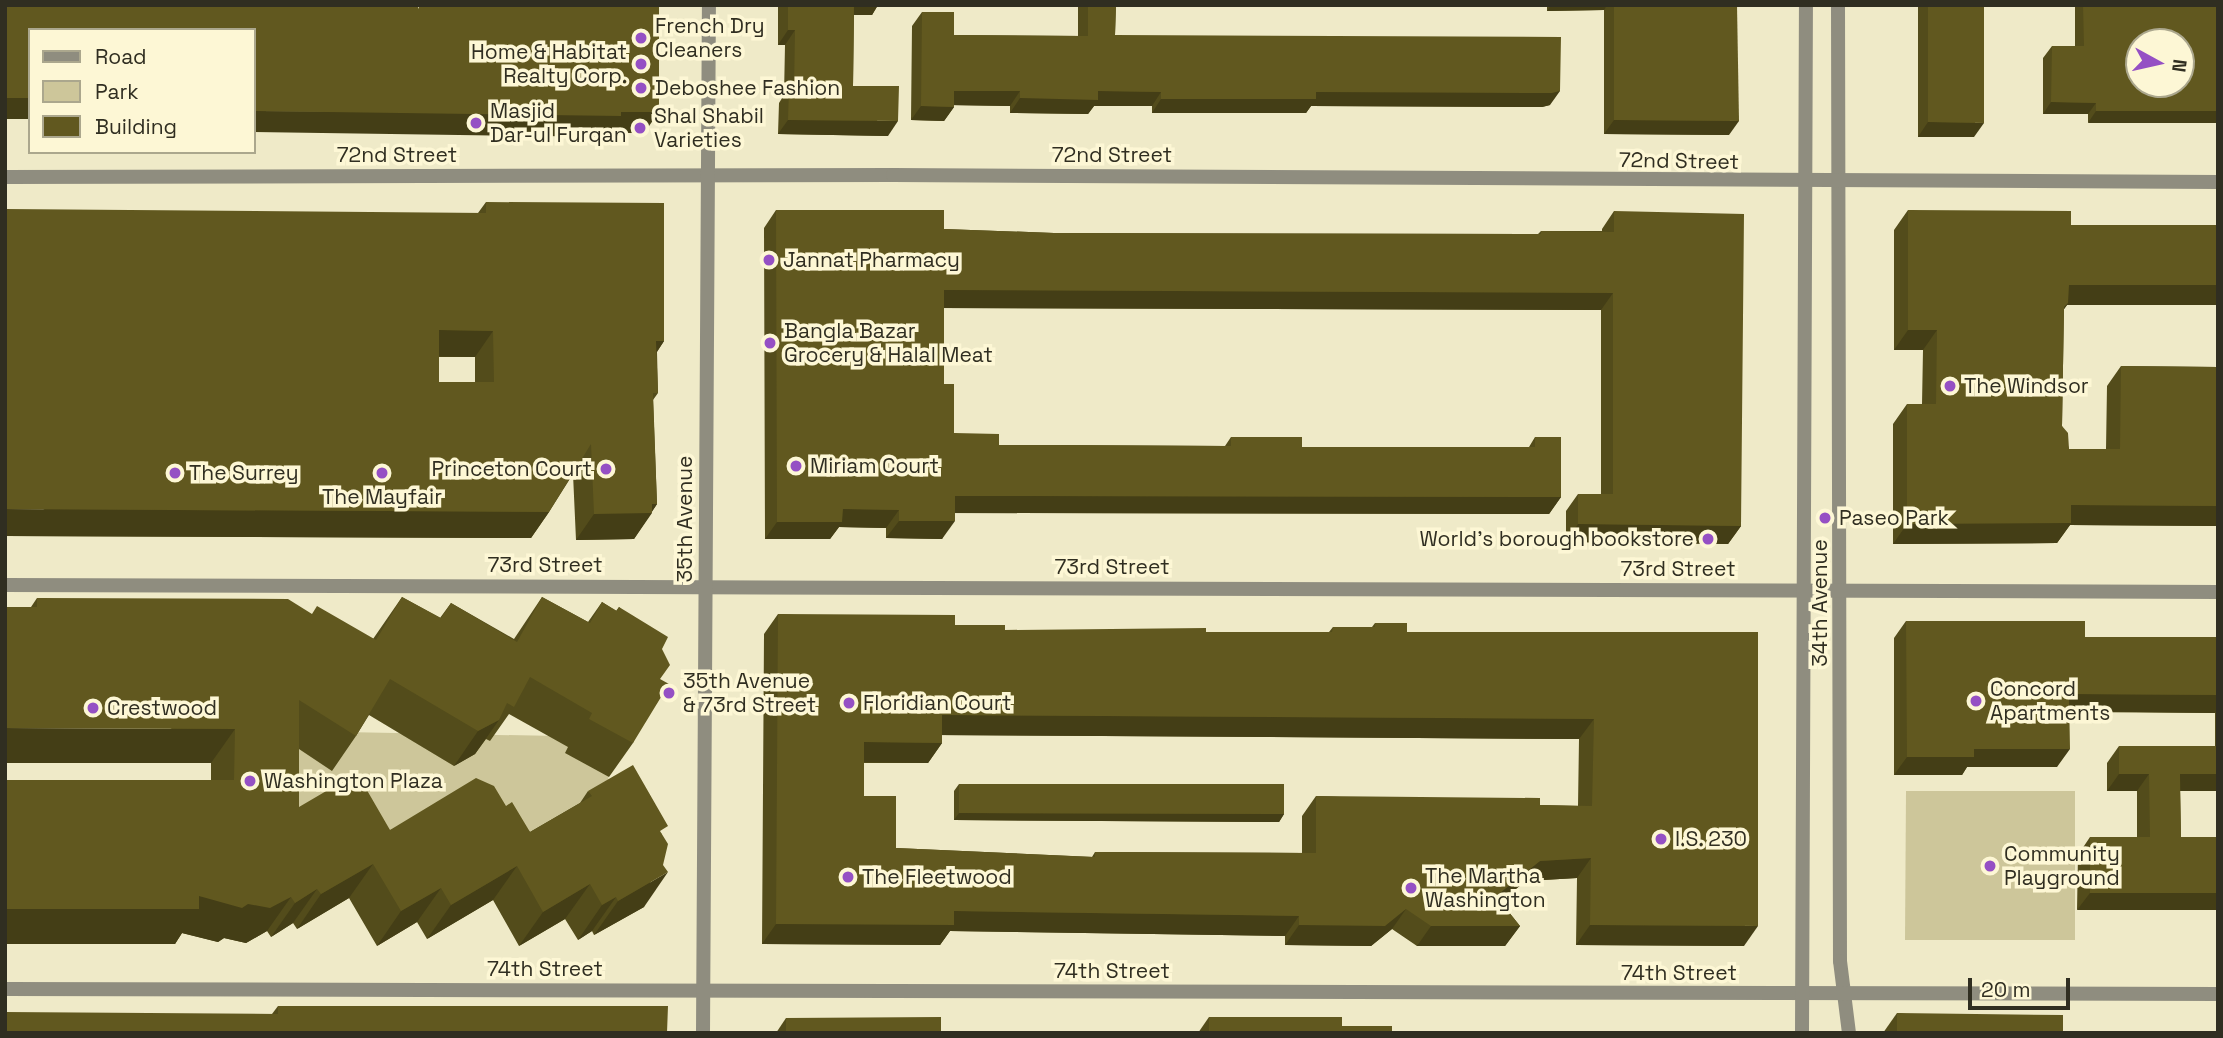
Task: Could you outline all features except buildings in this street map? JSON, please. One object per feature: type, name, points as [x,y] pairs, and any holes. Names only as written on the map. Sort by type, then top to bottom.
[{"type":"street","name":"35th Avenue","points":[[703,1033],[709,5]]},
{"type":"street","name":"34th Avenue","points":[[1802,1033],[1806,5]]},
{"type":"street","name":"34th Avenue","points":[[1838,5],[1836,182],[1842,590],[1840,961],[1849,1033]]},
{"type":"street","name":"72nd Street","points":[[5,177],[708,175],[1806,183],[2218,182]]},
{"type":"street","name":"73rd Street","points":[[5,585],[2218,592]]},
{"type":"street","name":"74th Street","points":[[5,989],[2218,994]]},
{"type":"green space","points":[[292,731],[608,737],[609,844],[288,850]]},
{"type":"green space","name":"Community Playground","points":[[1906,791],[2075,791],[2075,940],[1905,940]]},
{"type":"place","name":"French Dry Cleaners","points":[[641,38]]},
{"type":"place","name":"Home & Habitat Realty Corp.","points":[[641,64]]},
{"type":"place","name":"Deboshee Fashion","points":[[641,88]]},
{"type":"place","name":"Masjid Dar-ul Furqan","points":[[476,123]]},
{"type":"place","name":"Shal Shabil Varieties","points":[[640,128]]},
{"type":"place","name":"Jannat Pharmacy","points":[[769,260]]},
{"type":"place","name":"Bangla Bazar Grocery & Halal Meat","points":[[770,343]]},
{"type":"place","name":"The Windsor","points":[[1950,386]]},
{"type":"place","name":"Miriam Court","points":[[796,466]]},
{"type":"place","name":"Princeton Court","points":[[606,469]]},
{"type":"place","name":"The Surrey","points":[[175,473]]},
{"type":"place","name":"The Mayfair","points":[[382,473]]},
{"type":"place","name":"Paseo Park","points":[[1825,518]]},
{"type":"place","name":"World’s borough bookstore","points":[[1708,539]]},
{"type":"place","name":"35th Avenue & 73rd Street","points":[[669,693]]},
{"type":"place","name":"Concord Apartments","points":[[1976,701]]},
{"type":"place","name":"Floridian Court","points":[[849,703]]},
{"type":"place","name":"Crestwood","points":[[93,708]]},
{"type":"place","name":"Washington Plaza","points":[[250,781]]},
{"type":"place","name":"I.S. 230","points":[[1661,839]]},
{"type":"place","name":"Community Playground","points":[[1990,866]]},
{"type":"place","name":"The Fleetwood","points":[[848,877]]},
{"type":"place","name":"The Martha Washington","points":[[1411,888]]}]
